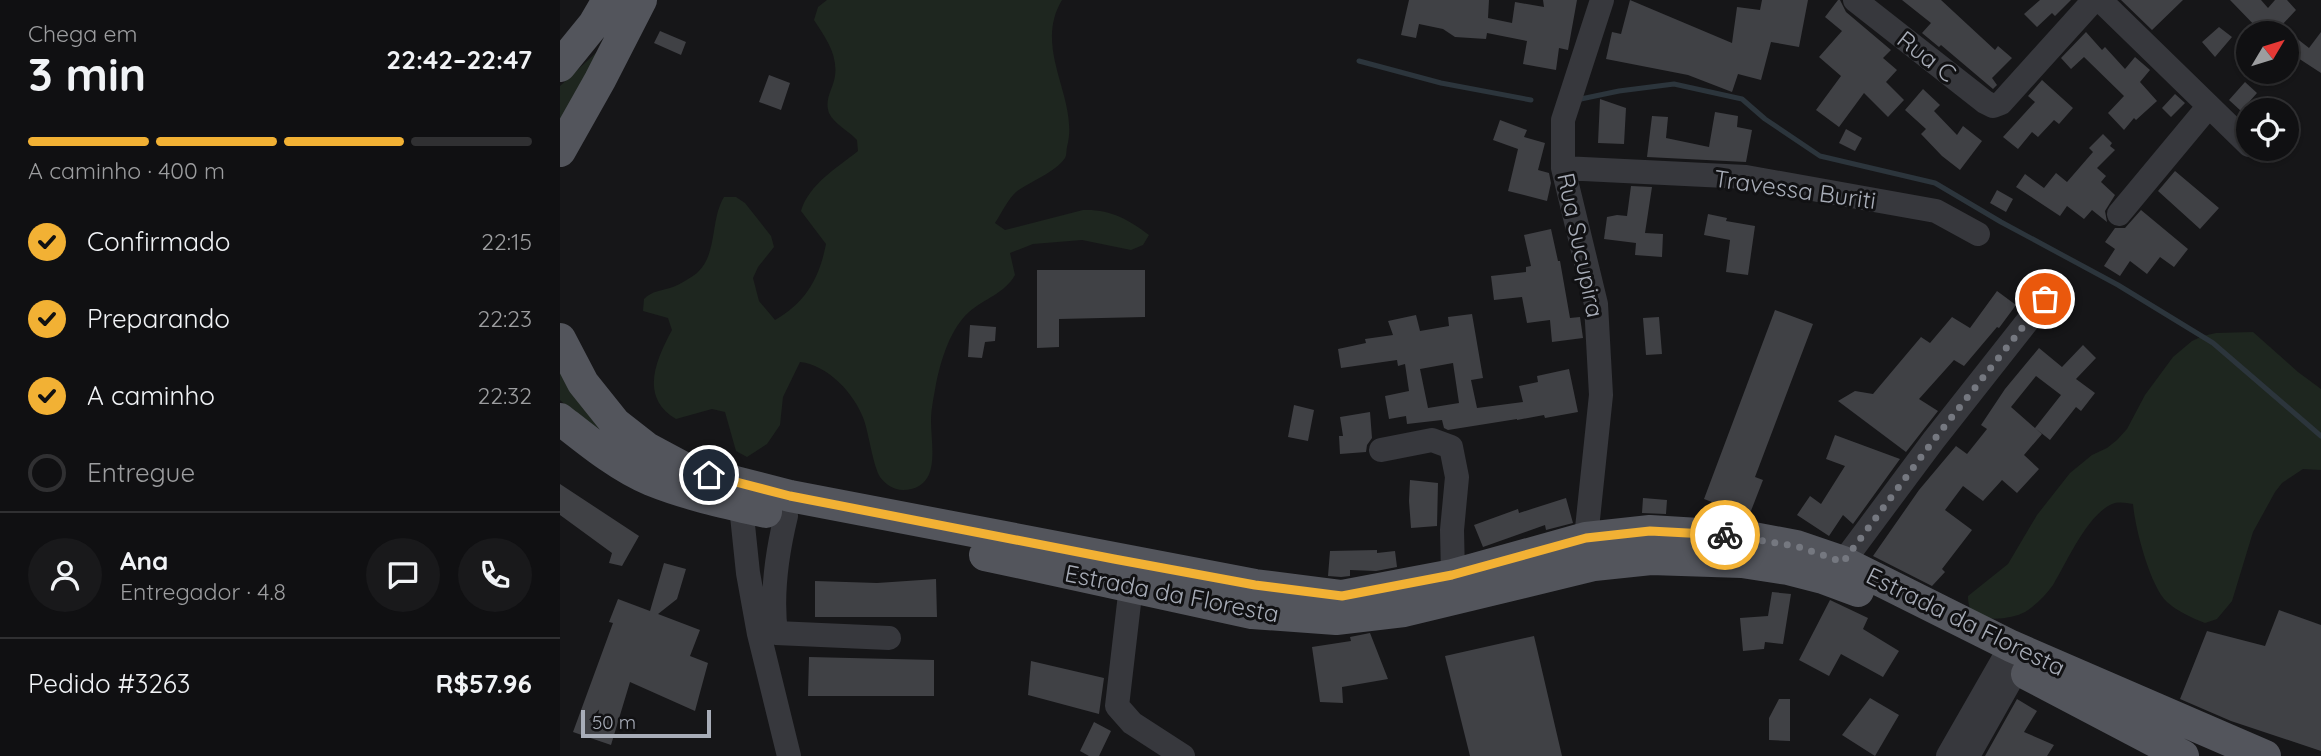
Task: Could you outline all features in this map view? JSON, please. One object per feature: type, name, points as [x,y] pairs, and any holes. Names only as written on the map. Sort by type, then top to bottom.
[{"type":"main road","points":[[560,66],[594,24],[608,0]]},
{"type":"main road","points":[[560,151],[641,0]]},
{"type":"main road","name":"Estrada da Floresta","points":[[560,339],[583,383],[615,423],[647,448],[688,470],[790,496],[1255,585],[1342,596],[1452,575],[1586,538],[1650,531],[1742,536],[1796,546],[1843,562],[2014,657],[2183,756]]},
{"type":"main road","name":"Estrada da Floresta","points":[[560,419],[605,453],[648,479],[694,496],[786,516],[854,527],[1252,613],[1336,619],[1404,611],[1594,565],[1651,559],[1742,562],[1788,569],[1854,589],[2014,657],[2265,756]]},
{"type":"street","name":"Rua Sucupira","points":[[1586,538],[1601,395],[1596,304],[1563,169],[1563,120],[1602,0]]},
{"type":"street","name":"Rua C","points":[[1855,0],[1993,106],[2001,103],[2094,0]]},
{"type":"street","points":[[2100,0],[2236,133]]},
{"type":"street","points":[[2119,214],[2208,107]]},
{"type":"street","name":"Travessa Buriti","points":[[1563,169],[1746,177],[1936,211],[1978,234]]},
{"type":"street","points":[[1843,562],[1933,441],[2045,299]]},
{"type":"street","points":[[1381,450],[1432,440],[1451,447],[1457,477],[1452,530],[1452,575]]},
{"type":"street","points":[[741,506],[748,573],[767,633],[789,756]]},
{"type":"street","points":[[767,633],[773,610],[780,540],[786,516]]},
{"type":"street","points":[[1131,586],[1117,706],[1132,723],[1183,756]]},
{"type":"street","points":[[767,633],[889,638]]},
{"type":"street","points":[[1948,756],[2014,657]]},
{"type":"street","points":[[1968,756],[2014,657]]},
{"type":"shaded area","points":[[827,0],[1062,0],[1054,19],[1052,37],[1067,111],[1069,129],[1066,156],[1055,168],[1016,192],[995,223],[1005,230],[1083,210],[1093,210],[1118,216],[1149,235],[1143,245],[1131,250],[1082,240],[1033,244],[1010,253],[1015,275],[1011,281],[962,319],[947,345],[932,407],[932,464],[924,482],[915,488],[896,489],[884,482],[875,465],[864,420],[854,400],[839,382],[810,364],[800,362],[783,397],[780,425],[767,444],[747,457],[736,451],[725,412],[712,409],[676,419],[665,410],[654,389],[656,366],[672,330],[668,318],[643,311],[644,299],[654,292],[682,283],[704,265],[724,197],[736,197],[745,203],[771,236],[774,247],[753,278],[759,301],[775,320],[803,297],[815,279],[826,244],[801,211],[817,185],[858,151],[857,140],[834,121],[829,113],[828,99],[835,76],[835,60],[814,20],[818,7]]},
{"type":"shaded area","points":[[599,50],[560,121],[560,86]]},
{"type":"shaded area","points":[[2253,332],[2321,389],[2321,470],[2303,469],[2282,483],[2275,492],[2253,532],[2232,601],[2217,619],[2205,623],[2167,602],[2149,570],[2133,504],[2122,502],[2112,504],[2094,518],[2078,540],[2053,585],[2025,612],[1995,619],[1982,617],[1972,611],[1968,596],[2008,564],[2037,515],[2070,473],[2092,455],[2107,448],[2127,429],[2145,395],[2173,357],[2192,341],[2203,336]]},
{"type":"shaded area","points":[[560,364],[661,466],[584,422],[560,400]]},
{"type":"building","points":[[1409,0],[1489,0],[1488,18],[1512,23],[1515,2],[1544,7],[1543,0],[1577,0],[1568,50],[1559,48],[1556,70],[1523,64],[1527,41],[1487,33],[1486,39],[1455,37],[1443,29],[1419,24],[1416,38],[1401,35]]},
{"type":"building","points":[[1630,0],[1732,43],[1737,7],[1760,10],[1762,0],[1808,0],[1799,47],[1771,42],[1761,80],[1738,74],[1732,92],[1688,75],[1606,59],[1612,32],[1621,34]]},
{"type":"building","points":[[1838,0],[1846,12],[1891,50],[1883,58],[1897,70],[1886,82],[1904,100],[1888,117],[1864,93],[1839,127],[1816,110],[1841,76],[1819,57],[1842,31],[1825,17]]},
{"type":"building","points":[[1902,0],[1941,0],[1995,50],[1998,46],[2012,58],[1992,78],[1997,85],[1993,89],[1941,45],[1939,47],[1922,33],[1931,23]]},
{"type":"building","points":[[2040,0],[2071,0],[2055,16],[2052,13],[2037,27],[2024,14]]},
{"type":"building","points":[[2121,0],[2183,0],[2152,30]]},
{"type":"building","points":[[2230,0],[2261,0],[2268,8],[2275,0],[2287,0],[2296,10],[2286,21],[2250,21]]},
{"type":"building","points":[[2219,27],[2232,37],[2215,57],[2202,42]]},
{"type":"building","points":[[660,31],[686,42],[681,55],[654,43]]},
{"type":"building","points":[[2086,32],[2102,50],[2105,47],[2125,69],[2135,57],[2150,70],[2140,82],[2157,101],[2136,120],[2134,118],[2124,130],[2108,113],[2124,96],[2084,57],[2071,69],[2061,58]]},
{"type":"building","points":[[2321,32],[2321,73],[2300,59],[2300,41],[2309,48]]},
{"type":"building","points":[[769,75],[790,83],[781,110],[759,102]]},
{"type":"building","points":[[2042,80],[2073,108],[2059,124],[2054,120],[2038,137],[2032,132],[2018,149],[2003,137],[2035,102],[2028,96]]},
{"type":"building","points":[[2243,84],[2247,84],[2257,93],[2253,98],[2236,98],[2236,106],[2229,100]]},
{"type":"building","points":[[1923,89],[1940,105],[1934,111],[1957,135],[1963,126],[1982,141],[1960,170],[1921,134],[1926,129],[1905,110]]},
{"type":"building","points":[[2175,94],[2185,103],[2171,117],[2162,108]]},
{"type":"building","points":[[1600,99],[1626,108],[1624,144],[1598,143]]},
{"type":"building","points":[[1715,112],[1738,116],[1737,127],[1752,130],[1746,162],[1647,157],[1652,116],[1668,117],[1666,138],[1709,147]]},
{"type":"building","points":[[1500,120],[1527,130],[1524,137],[1545,143],[1538,170],[1549,173],[1551,183],[1547,201],[1508,191],[1518,149],[1493,140]]},
{"type":"building","points":[[1846,129],[1862,138],[1855,151],[1839,143]]},
{"type":"building","points":[[2103,134],[2115,150],[2097,168],[2106,176],[2101,182],[2115,195],[2105,211],[2107,222],[2092,210],[2084,219],[2067,206],[2060,216],[2016,187],[2025,174],[2044,188],[2056,173],[2067,182],[2093,152],[2089,148]]},
{"type":"building","points":[[2175,171],[2219,208],[2200,229],[2158,191]]},
{"type":"building","points":[[1631,186],[1652,187],[1645,233],[1663,234],[1662,257],[1635,255],[1636,243],[1604,239],[1607,217],[1627,216]]},
{"type":"building","points":[[1997,190],[2013,199],[2006,212],[1990,203]]},
{"type":"building","points":[[2141,210],[2188,249],[2174,267],[2160,257],[2147,274],[2130,261],[2120,276],[2104,266],[2115,249],[2105,242],[2115,228],[2125,228]]},
{"type":"building","points":[[1708,214],[1727,218],[1726,221],[1755,226],[1748,275],[1726,272],[1730,240],[1704,235]]},
{"type":"building","points":[[1551,229],[1560,261],[1570,318],[1580,317],[1583,338],[1552,342],[1550,320],[1527,323],[1522,297],[1494,300],[1491,276],[1526,272],[1526,267],[1531,266],[1524,235]]},
{"type":"building","points":[[1037,270],[1145,270],[1145,317],[1059,319],[1059,347],[1037,348]]},
{"type":"building","points":[[1997,291],[2016,305],[1964,366],[1954,360],[1919,399],[1938,411],[1906,452],[1838,401],[1855,391],[1873,394],[1921,337],[1930,343],[1952,317],[1970,328]]},
{"type":"building","points":[[1775,310],[1813,324],[1755,477],[1763,480],[1749,516],[1704,499]]},
{"type":"building","points":[[1472,314],[1483,378],[1471,380],[1477,408],[1523,402],[1519,386],[1538,382],[1537,376],[1569,369],[1578,412],[1448,430],[1444,428],[1442,420],[1407,424],[1406,416],[1389,419],[1385,396],[1409,391],[1405,364],[1398,366],[1397,360],[1341,368],[1338,349],[1366,343],[1365,339],[1393,335],[1388,321],[1416,315],[1420,331],[1449,326],[1448,317]],"holes":[[[1453,363],[1459,403],[1428,408],[1420,369]]]},
{"type":"building","points":[[1659,317],[1662,354],[1646,355],[1643,318]]},
{"type":"building","points":[[970,325],[996,327],[995,341],[985,342],[982,358],[968,357]]},
{"type":"building","points":[[2083,345],[2096,358],[2076,379],[2095,393],[2081,411],[2076,407],[2050,440],[2035,428],[2042,434],[2024,455],[2039,469],[2017,493],[2002,480],[1983,501],[1963,486],[1945,510],[1972,530],[1942,569],[1945,572],[1932,586],[1873,556],[1919,490],[1956,446],[1967,454],[1987,429],[1981,425],[2005,389],[2039,348],[2062,367]],"holes":[[[2036,376],[2061,395],[2035,428],[2011,407]]]},
{"type":"building","points":[[1294,405],[1314,410],[1308,441],[1288,437]]},
{"type":"building","points":[[1370,412],[1372,438],[1366,452],[1340,454],[1339,436],[1343,436],[1340,417]]},
{"type":"building","points":[[1835,435],[1900,459],[1853,524],[1843,515],[1829,536],[1797,515],[1810,496],[1821,504],[1845,466],[1826,459]]},
{"type":"building","points":[[1410,480],[1438,483],[1437,526],[1411,528]]},
{"type":"building","points":[[560,484],[639,536],[622,566],[609,563],[612,553],[560,515]]},
{"type":"building","points":[[1566,498],[1573,523],[1546,530],[1545,525],[1483,547],[1474,525],[1518,509],[1519,513]]},
{"type":"building","points":[[1643,498],[1667,500],[1666,514],[1642,513]]},
{"type":"building","points":[[1377,550],[1377,553],[1395,551],[1397,567],[1376,571],[1350,570],[1350,576],[1328,576],[1330,551]]},
{"type":"building","points":[[664,563],[686,569],[677,599],[658,614],[700,630],[690,656],[708,663],[695,711],[630,682],[611,745],[573,732],[613,623],[609,622],[618,599],[650,611]]},
{"type":"building","points":[[936,579],[937,617],[815,617],[815,581],[877,583]]},
{"type":"building","points":[[1772,592],[1791,594],[1783,644],[1765,642],[1764,649],[1743,651],[1740,618],[1768,616]]},
{"type":"building","points":[[1830,600],[1868,618],[1863,629],[1899,651],[1883,677],[1841,654],[1829,676],[1799,660]]},
{"type":"building","points":[[2279,610],[2321,625],[2321,751],[2231,721],[2180,699],[2207,631],[2265,646]]},
{"type":"building","points":[[1370,633],[1388,679],[1342,687],[1343,703],[1320,702],[1312,647],[1351,641],[1350,637]]},
{"type":"building","points":[[1534,636],[1562,756],[1470,756],[1445,656]]},
{"type":"building","points":[[809,657],[934,660],[934,696],[808,696]]},
{"type":"building","points":[[1031,661],[1104,678],[1099,714],[1028,695]]},
{"type":"building","points":[[1870,698],[1899,715],[1875,756],[1842,735]]},
{"type":"building","points":[[1779,699],[1790,699],[1790,741],[1769,740],[1769,718]]},
{"type":"building","points":[[2017,699],[2037,711],[2024,732],[2054,745],[2047,756],[1985,756]]},
{"type":"building","points":[[1094,722],[1111,731],[1099,756],[1089,756],[1080,751]]},
{"type":"waterway","points":[[1359,61],[1441,83],[1531,100]]},
{"type":"waterway","points":[[1576,100],[1674,84],[1742,99],[1765,119],[1820,156],[1935,183],[2118,285],[2213,343],[2321,436]]},
{"type":"way so far","points":[[1725,535],[1796,546],[1843,562],[1933,441],[2045,299]]},
{"type":"route","points":[[709,475],[790,496],[1114,559],[1255,585],[1342,596],[1452,575],[1586,538],[1650,531],[1725,535]]}]
